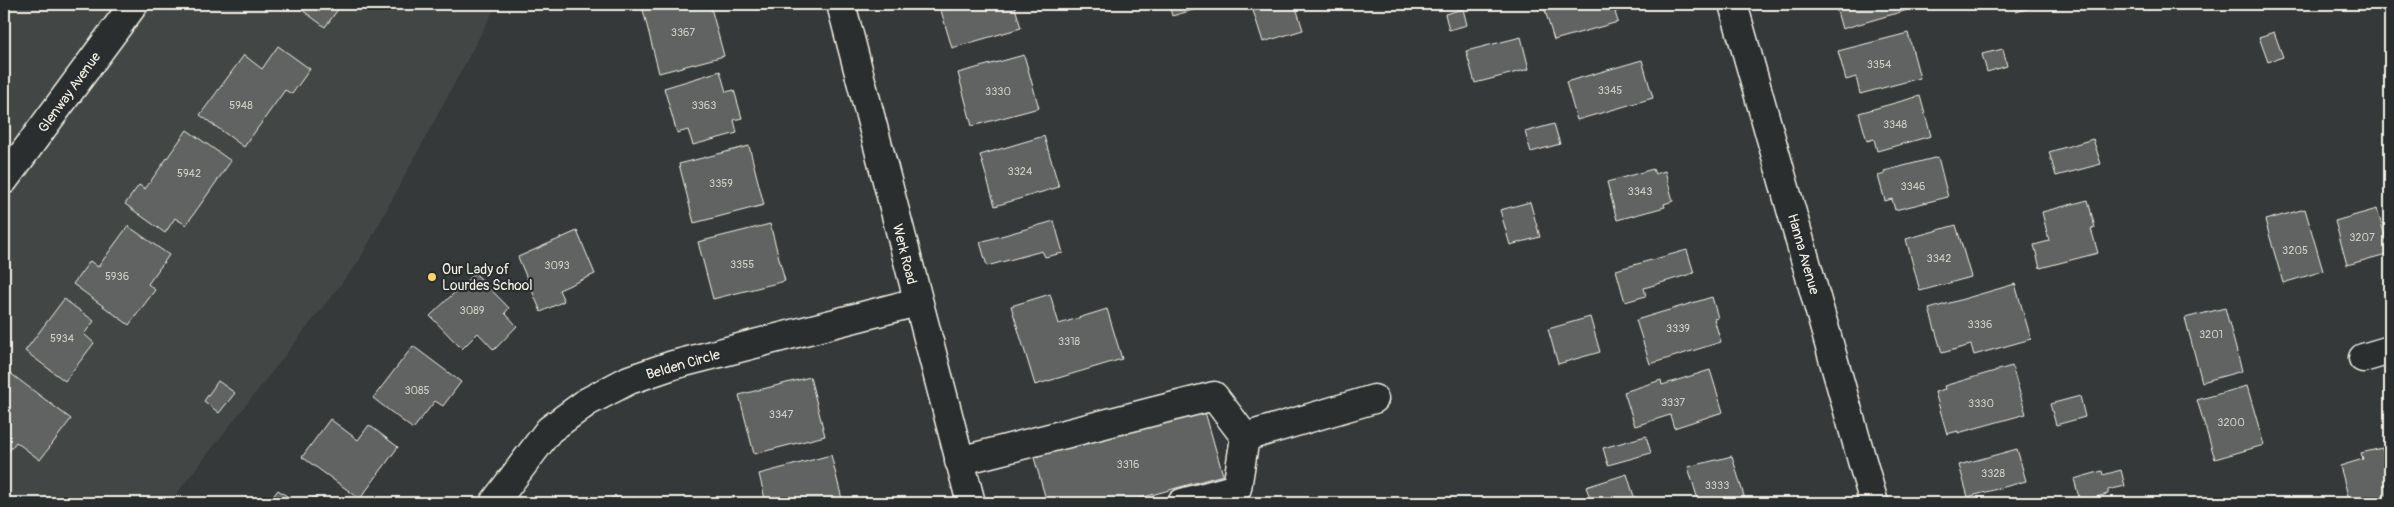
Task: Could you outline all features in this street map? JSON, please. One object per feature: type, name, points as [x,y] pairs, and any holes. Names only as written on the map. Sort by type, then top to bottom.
[{"type":"street","name":"Glenway Avenue","points":[[4,180],[134,4]]},
{"type":"street","name":"Werk Road","points":[[841,4],[917,302],[971,503]]},
{"type":"street","name":"Hanna Avenue","points":[[1733,4],[1874,503]]},
{"type":"street","name":"Belden Circle","points":[[494,503],[549,430],[587,402],[629,380],[673,365],[917,302]]},
{"type":"street","points":[[2363,358],[2390,350]]},
{"type":"street","points":[[959,461],[1214,396],[1245,437],[1237,488],[1182,503]]},
{"type":"street","points":[[1245,437],[1374,399]]},
{"type":"shaded area","points":[[4,4],[497,4],[359,261],[169,503],[4,503]]},
{"type":"building","points":[[294,4],[342,4],[325,27]]},
{"type":"building","points":[[652,4],[710,4],[724,56],[659,73],[642,6]]},
{"type":"building","points":[[939,4],[1014,4],[1021,28],[952,48]]},
{"type":"building","points":[[1169,4],[1206,4],[1207,6],[1172,16]]},
{"type":"building","points":[[1251,4],[1295,4],[1303,30],[1263,42]]},
{"type":"building","points":[[1543,4],[1625,4],[1626,9],[1615,12],[1618,22],[1554,40]]},
{"type":"building","points":[[1835,4],[1909,4],[1911,9],[1842,29]]},
{"type":"building","points":[[2014,4],[2044,4],[2016,12]]},
{"type":"building","points":[[1463,9],[1467,25],[1449,30],[1445,14]]},
{"type":"building","points":[[2274,32],[2283,57],[2268,62],[2259,37]]},
{"type":"building","points":[[1908,33],[1920,78],[1860,94],[1856,77],[1846,80],[1838,51]]},
{"type":"building","points":[[1521,37],[1529,69],[1475,83],[1466,51]]},
{"type":"building","points":[[278,46],[310,69],[292,94],[285,90],[244,147],[200,115],[244,55],[262,69]]},
{"type":"building","points":[[2003,49],[2007,66],[1987,72],[1982,54]]},
{"type":"building","points":[[1024,55],[1039,108],[972,126],[958,73]]},
{"type":"building","points":[[1642,60],[1653,98],[1577,120],[1566,82]]},
{"type":"building","points":[[720,71],[726,92],[734,90],[742,118],[734,120],[737,133],[693,145],[688,130],[677,133],[664,88]]},
{"type":"building","points":[[1920,96],[1931,136],[1877,151],[1874,139],[1867,141],[1859,113]]},
{"type":"building","points":[[1554,124],[1560,144],[1531,152],[1525,132]]},
{"type":"building","points":[[187,130],[231,161],[186,225],[175,218],[165,233],[125,204],[139,185],[145,189]]},
{"type":"building","points":[[1044,136],[1059,187],[995,206],[980,155]]},
{"type":"building","points":[[2093,139],[2101,164],[2056,176],[2049,152]]},
{"type":"building","points":[[749,146],[764,205],[694,223],[679,164]]},
{"type":"building","points":[[1938,157],[1948,197],[1895,210],[1892,199],[1885,201],[1878,176],[1885,174],[1884,171]]},
{"type":"building","points":[[1653,169],[1655,174],[1665,171],[1673,201],[1664,204],[1665,207],[1617,220],[1607,182]]},
{"type":"building","points":[[2088,200],[2095,228],[2091,229],[2098,253],[2040,268],[2034,245],[2049,241],[2042,212]]},
{"type":"building","points":[[1530,202],[1540,237],[1510,245],[1500,210]]},
{"type":"building","points":[[2305,209],[2323,271],[2283,283],[2265,220]]},
{"type":"building","points":[[2377,209],[2390,253],[2347,265],[2335,221]]},
{"type":"building","points":[[1054,221],[1063,253],[1045,257],[1042,251],[987,266],[980,242]]},
{"type":"building","points":[[770,224],[785,281],[713,299],[698,242]]},
{"type":"building","points":[[1956,225],[1971,277],[1920,291],[1906,239]]},
{"type":"building","points":[[128,226],[169,255],[148,284],[155,290],[129,325],[73,284],[90,261],[98,267]]},
{"type":"building","points":[[577,231],[595,274],[559,290],[564,301],[541,312],[518,257]]},
{"type":"building","points":[[1687,250],[1694,273],[1644,288],[1646,296],[1625,302],[1616,270]]},
{"type":"building","points":[[475,273],[509,308],[505,313],[517,326],[494,350],[478,333],[462,349],[430,316]]},
{"type":"building","points":[[2015,284],[2031,339],[1974,355],[1971,345],[1942,353],[1929,309]]},
{"type":"building","points":[[1050,294],[1059,324],[1107,309],[1122,359],[1035,385],[1011,306]]},
{"type":"building","points":[[1712,297],[1718,318],[1714,319],[1721,342],[1650,364],[1636,320]]},
{"type":"building","points":[[64,299],[94,321],[84,334],[94,343],[65,381],[25,351]]},
{"type":"building","points":[[2225,308],[2242,371],[2202,382],[2185,318]]},
{"type":"building","points":[[1590,317],[1600,352],[1558,364],[1548,329]]},
{"type":"building","points":[[413,346],[461,382],[443,406],[435,401],[413,429],[373,398]]},
{"type":"building","points":[[2012,366],[2026,414],[1958,433],[1958,431],[1947,434],[1935,392],[1945,389],[1944,386]]},
{"type":"building","points":[[1710,370],[1723,412],[1674,428],[1670,415],[1635,426],[1624,392],[1661,380],[1662,385]]},
{"type":"building","points":[[10,373],[71,419],[40,460],[16,442],[9,451],[4,447],[4,381]]},
{"type":"building","points":[[810,377],[825,436],[754,454],[739,395]]},
{"type":"building","points":[[218,381],[235,393],[219,413],[204,401]]},
{"type":"building","points":[[2247,386],[2264,445],[2215,459],[2197,400]]},
{"type":"building","points":[[2080,396],[2085,417],[2056,425],[2050,404]]},
{"type":"building","points":[[1203,405],[1223,475],[1123,503],[1047,503],[1033,454]]},
{"type":"building","points":[[330,419],[358,440],[369,425],[398,447],[360,499],[302,457]]},
{"type":"building","points":[[1646,436],[1651,453],[1608,465],[1603,448]]},
{"type":"building","points":[[2382,448],[2390,478],[2390,503],[2350,503],[2340,466],[2363,459],[2361,453]]},
{"type":"building","points":[[2017,449],[2026,481],[1968,497],[1959,465]]},
{"type":"building","points":[[831,455],[843,503],[766,503],[759,474]]},
{"type":"building","points":[[1732,456],[1746,503],[1699,503],[1688,467]]},
{"type":"building","points":[[2121,470],[2125,486],[2108,490],[2108,494],[2080,501],[2074,479],[2102,471],[2103,475]]},
{"type":"building","points":[[1627,474],[1636,503],[1592,503],[1586,487]]},
{"type":"building","points":[[278,490],[297,503],[268,503]]},
{"type":"building","points":[[615,495],[622,503],[607,503]]},
{"type":"building","points":[[314,497],[323,503],[309,503]]},
{"type":"building","points":[[633,497],[639,503],[627,503]]},
{"type":"place","name":"Our Lady of Lourdes School","points":[[432,277]]}]
